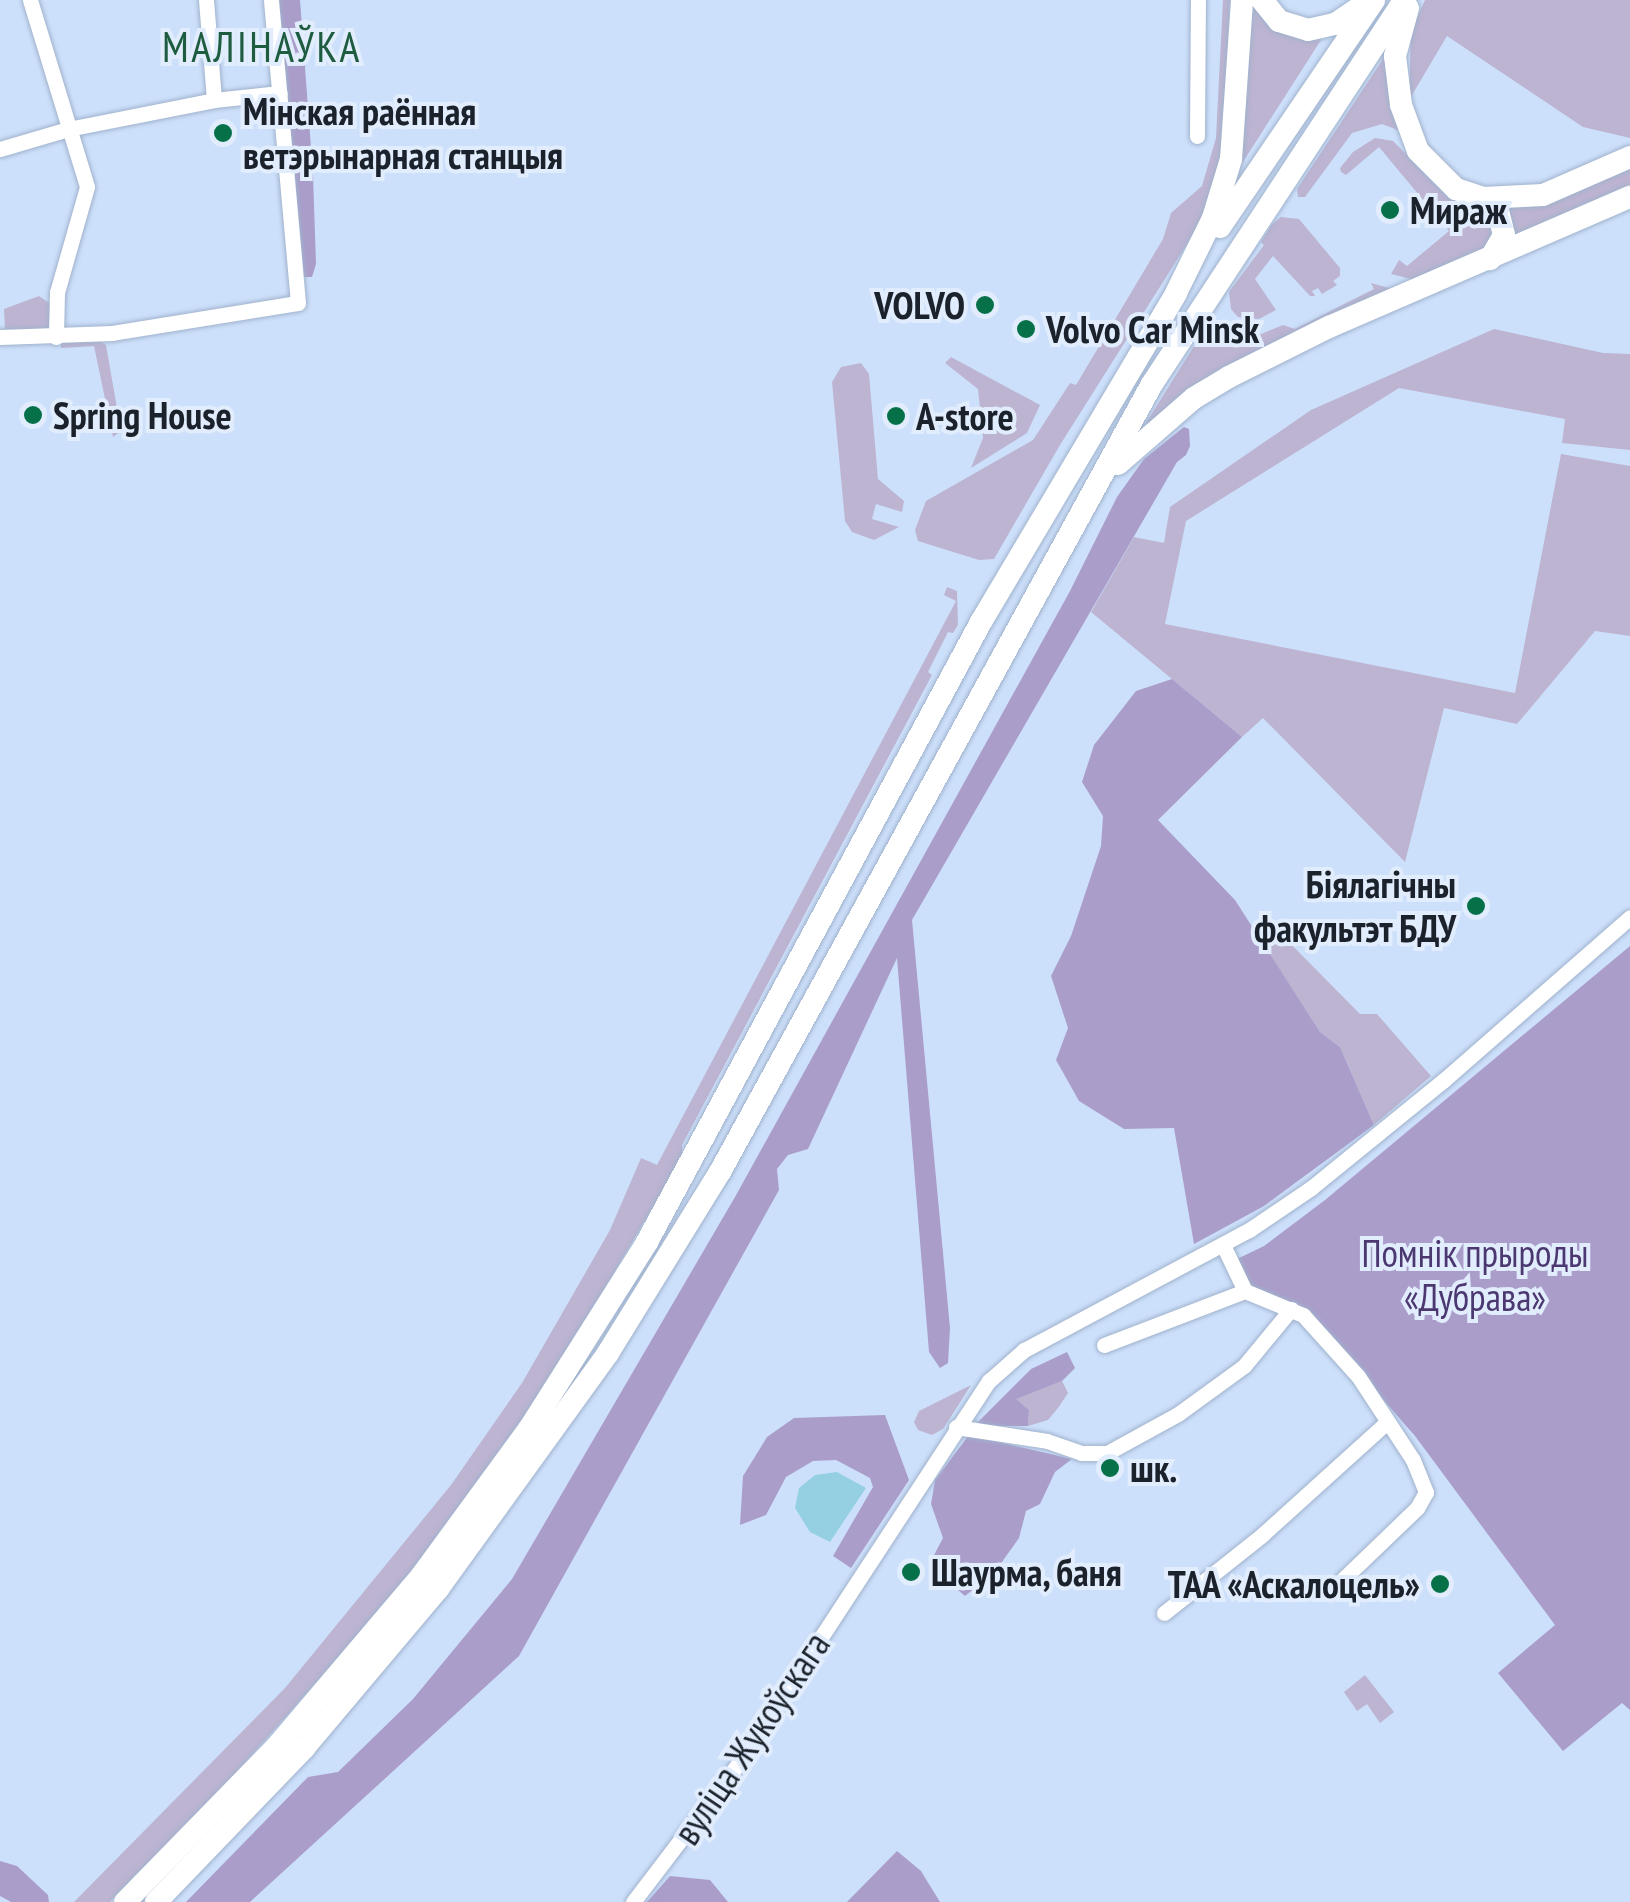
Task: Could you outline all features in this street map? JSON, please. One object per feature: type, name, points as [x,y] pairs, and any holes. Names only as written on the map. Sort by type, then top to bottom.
[{"type":"highway","points":[[1176,292],[1213,218],[1228,173],[1242,0]]},
{"type":"highway","points":[[1262,0],[1279,21],[1308,30],[1334,24],[1372,0]]},
{"type":"highway","points":[[125,1902],[278,1745],[412,1588],[579,1354],[647,1242],[982,622],[1176,292],[1372,0]]},
{"type":"highway","points":[[1408,0],[1395,56],[1402,105],[1418,152],[1443,180],[1483,198],[1498,211],[1504,235],[1490,259]]},
{"type":"highway","points":[[156,1902],[304,1748],[438,1590],[608,1352],[729,1157],[1152,384],[1224,268],[1408,0]]},
{"type":"highway","points":[[1483,198],[1542,195],[1630,157]]},
{"type":"highway","points":[[1093,493],[1128,452],[1206,391],[1329,327],[1630,197]]},
{"type":"street","points":[[30,0],[87,187],[56,292],[56,337]]},
{"type":"street","points":[[206,0],[214,100]]},
{"type":"street","points":[[1,333],[56,337],[298,302],[272,0]]},
{"type":"street","points":[[1198,0],[1198,136]]},
{"type":"street","points":[[0,149],[68,129],[214,100],[280,93]]},
{"type":"street","name":"вуліца Жукоўскага","points":[[633,1902],[738,1764],[989,1381],[1024,1350],[1223,1244],[1311,1188],[1444,1080],[1630,917]]},
{"type":"street","points":[[1223,1244],[1246,1291],[1291,1309],[1321,1333],[1358,1376],[1413,1460],[1426,1492],[1417,1508],[1337,1585]]},
{"type":"street","points":[[1104,1345],[1246,1291]]},
{"type":"street","points":[[956,1428],[1048,1441],[1082,1454],[1107,1453],[1178,1414],[1244,1366],[1291,1309]]},
{"type":"street","points":[[1164,1612],[1262,1534],[1386,1423]]},
{"type":"shaded area","points":[[1223,0],[1230,0],[1222,168],[1204,217],[1060,445],[994,559],[979,560],[918,541],[915,530],[926,501],[1033,440],[1070,383],[1076,385],[1163,239],[1171,213],[1202,186],[1216,138]]},
{"type":"shaded area","points":[[1248,0],[1321,40],[1241,165]]},
{"type":"shaded area","points":[[1425,0],[1630,0],[1630,138],[1583,127],[1447,36],[1409,100],[1411,31]]},
{"type":"shaded area","points":[[1385,56],[1403,132],[1382,124],[1352,133],[1305,197],[1298,197],[1297,189]]},
{"type":"shaded area","points":[[1375,138],[1393,141],[1436,184],[1482,206],[1493,218],[1491,245],[1419,281],[1391,274],[1399,260],[1407,266],[1449,231],[1379,147],[1346,175],[1341,172],[1353,152]]},
{"type":"shaded area","points":[[1630,166],[1630,190],[1516,237],[1506,207],[1570,194]]},
{"type":"shaded area","points":[[1281,217],[1299,219],[1340,268],[1340,276],[1333,281],[1337,285],[1322,294],[1318,288],[1312,291],[1315,296],[1310,296],[1273,256],[1255,279],[1276,310],[1259,319],[1238,317],[1231,309],[1229,292],[1264,245],[1261,242],[1272,224]]},
{"type":"shaded area","points":[[1371,283],[1396,290],[1150,426],[1146,423],[1209,322],[1215,321],[1249,339],[1283,325],[1295,329],[1374,289]]},
{"type":"shaded area","points":[[39,296],[52,305],[50,333],[5,329],[4,309]]},
{"type":"shaded area","points":[[1494,329],[1603,353],[1630,354],[1630,450],[1562,443],[1565,419],[1399,388],[1186,521],[1165,624],[1515,693],[1561,454],[1630,466],[1630,636],[1595,631],[1517,724],[1444,708],[1405,862],[1263,718],[1242,737],[1091,612],[1134,537],[1164,543],[1170,507],[1311,410]]},
{"type":"shaded area","points":[[98,340],[106,345],[121,431],[113,437],[94,346],[61,348],[61,343]]},
{"type":"shaded area","points":[[951,357],[1040,405],[1027,433],[971,468],[983,438],[978,389],[945,363]]},
{"type":"shaded area","points":[[861,363],[869,374],[878,479],[904,501],[902,512],[876,504],[872,519],[899,527],[874,540],[852,532],[845,521],[832,382],[841,367]]},
{"type":"shaded area","points":[[947,587],[957,591],[958,625],[953,633],[948,632],[928,672],[932,675],[682,1145],[682,1158],[571,1345],[452,1524],[223,1787],[110,1902],[74,1902],[285,1688],[451,1485],[522,1383],[610,1230],[641,1158],[657,1165],[956,601],[944,595]]},
{"type":"shaded area","points":[[1268,921],[1360,1014],[1377,1014],[1431,1076],[1374,1125],[1340,1047],[1320,1032],[1258,937]]},
{"type":"shaded area","points":[[1062,1381],[1068,1393],[1058,1408],[1048,1420],[1028,1426],[1029,1410],[1015,1399]]},
{"type":"shaded area","points":[[971,1385],[943,1429],[932,1435],[918,1430],[914,1422],[919,1411]]},
{"type":"shaded area","points":[[1365,1675],[1394,1712],[1380,1723],[1367,1704],[1357,1711],[1344,1692]]},
{"type":"green space","points":[[279,0],[300,0],[313,175],[316,264],[312,277],[304,277]]},
{"type":"green space","points":[[1184,427],[1189,429],[1186,455],[1177,462],[912,920],[950,1328],[948,1363],[940,1368],[929,1352],[897,958],[808,1149],[788,1155],[777,1169],[779,1190],[519,1656],[250,1902],[186,1902],[308,1777],[338,1772],[413,1699],[512,1579],[735,1197],[1070,591],[1117,497],[1144,459]]},
{"type":"green space","points":[[1172,679],[1242,737],[1158,820],[1235,900],[1320,1032],[1340,1047],[1374,1125],[1264,1206],[1194,1244],[1174,1128],[1124,1129],[1079,1101],[1056,1060],[1068,1028],[1051,976],[1071,936],[1101,846],[1103,816],[1082,782],[1094,745],[1136,691]]},
{"type":"green space","name":"Помнік прыроды «Дубрава»","points":[[1630,946],[1630,1710],[1622,1703],[1563,1751],[1498,1673],[1555,1625],[1415,1436],[1310,1316],[1248,1289],[1235,1260],[1264,1246],[1325,1200]]},
{"type":"green space","points":[[1067,1352],[1075,1368],[1062,1381],[1016,1399],[1029,1410],[1028,1426],[974,1426],[1031,1369]]},
{"type":"green space","points":[[885,1415],[909,1480],[851,1568],[833,1556],[873,1487],[870,1478],[836,1460],[813,1461],[786,1477],[766,1515],[740,1525],[743,1476],[767,1437],[794,1418]]},
{"type":"green space","points":[[969,1435],[1072,1459],[1055,1472],[1040,1504],[1026,1511],[1019,1538],[994,1573],[965,1596],[938,1573],[933,1557],[943,1538],[931,1504],[935,1480]]},
{"type":"green space","points":[[897,1851],[921,1871],[940,1902],[847,1902]]},
{"type":"green space","points":[[0,1861],[17,1866],[48,1895],[49,1902],[11,1902],[0,1896]]},
{"type":"green space","points":[[670,1876],[710,1880],[728,1902],[647,1902]]},
{"type":"water","points":[[837,1472],[866,1488],[830,1542],[810,1532],[795,1508],[799,1488],[815,1475]]},
{"type":"place","name":"Мінская раённая ветэрынарная станцыя","points":[[223,133]]},
{"type":"place","name":"Мираж","points":[[1390,210]]},
{"type":"place","name":"VOLVO","points":[[985,305]]},
{"type":"place","name":"Volvo Car Minsk","points":[[1026,329]]},
{"type":"place","name":"Spring House","points":[[33,415]]},
{"type":"place","name":"А-store","points":[[896,416]]},
{"type":"place","name":"Біялагічны факультэт БДУ","points":[[1476,906]]},
{"type":"place","name":"шк.","points":[[1110,1468]]},
{"type":"place","name":"Шаурма, баня","points":[[911,1572]]},
{"type":"place","name":"ТАА «Аскалоцель»","points":[[1440,1584]]},
{"type":"district","name":"МАЛІНАЎКА","points":[[262,47]]}]
